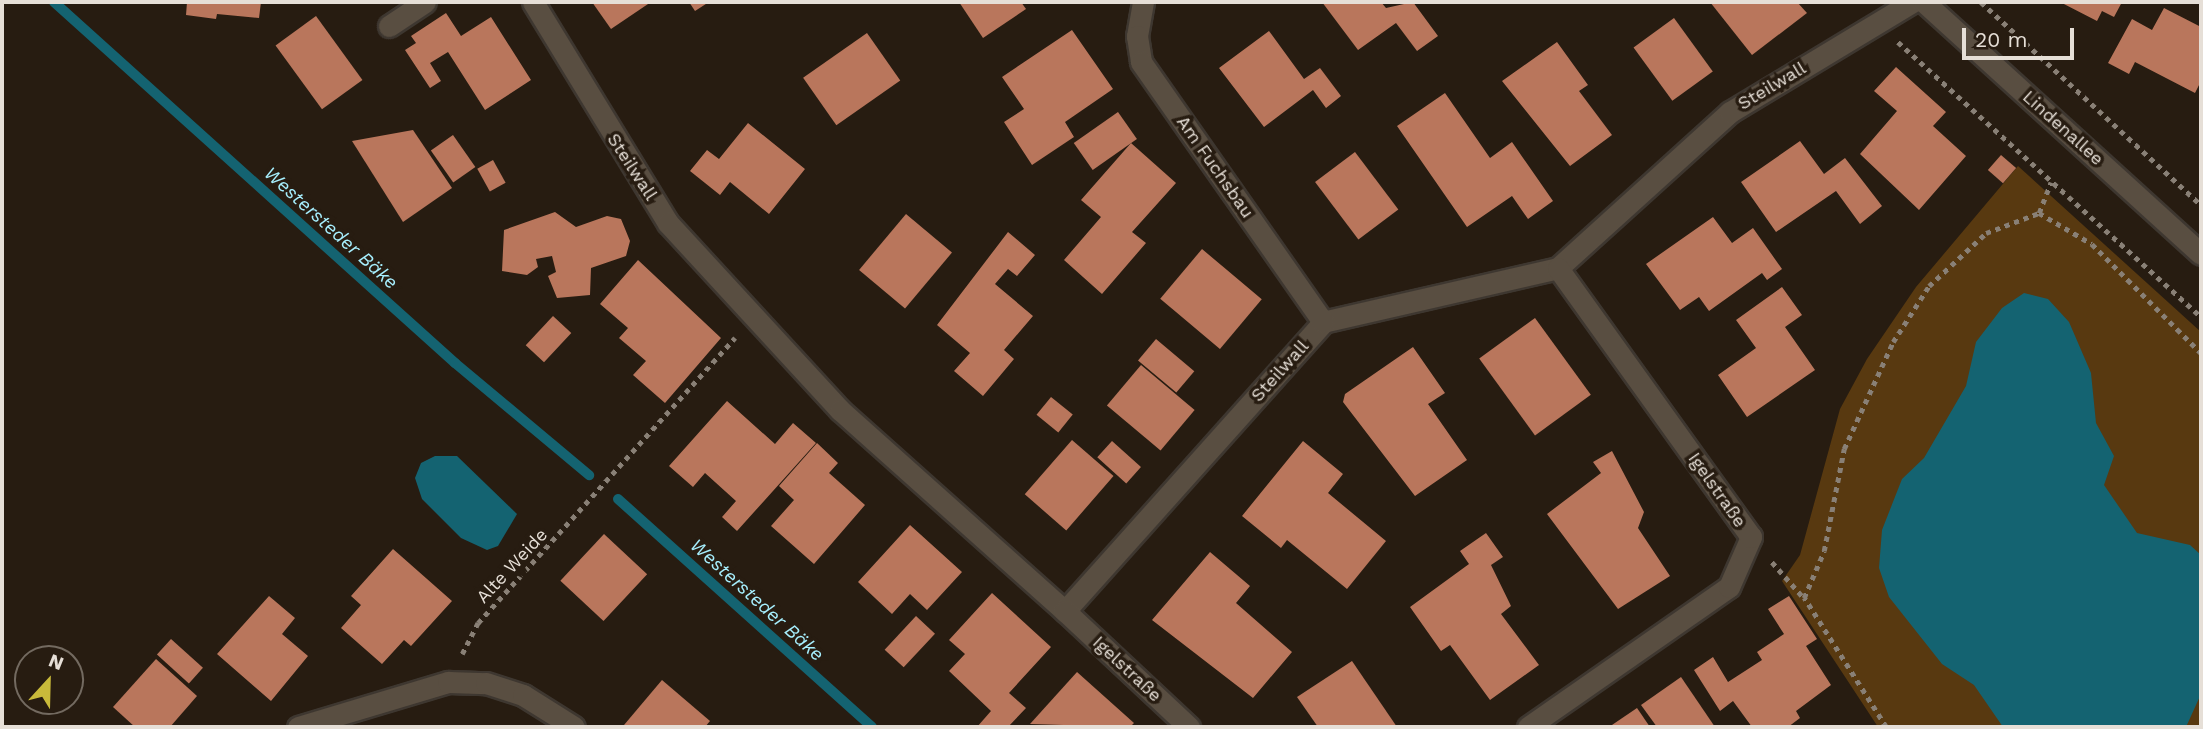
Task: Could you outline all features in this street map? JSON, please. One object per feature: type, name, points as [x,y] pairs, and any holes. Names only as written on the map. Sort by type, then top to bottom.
[{"type":"street","points":[[389,26],[425,2]]},
{"type":"street","name":"Steilwall","points":[[533,2],[668,223],[840,410],[1065,611],[1323,323],[1558,268],[1730,112],[1912,2]]},
{"type":"street","name":"Am Fuchsbau","points":[[1143,2],[1141,62],[1323,323]]},
{"type":"street","name":"Lindenallee","points":[[1924,2],[2201,254]]},
{"type":"street","name":"Igelstraße","points":[[1528,727],[1729,587],[1751,537],[1558,268]]},
{"type":"street","name":"Igelstraße","points":[[1065,611],[1189,727]]},
{"type":"street","points":[[298,727],[448,682],[486,683],[523,695],[574,727]]},
{"type":"path","points":[[1981,2],[2201,205]]},
{"type":"path","points":[[1877,23],[2201,317]]},
{"type":"path","points":[[1804,598],[1824,551],[1844,449],[1893,342],[1928,286],[1986,233],[2039,213],[2052,182]]},
{"type":"path","points":[[2039,213],[2092,244],[2201,353]]},
{"type":"path","name":"Alte Weide","points":[[448,682],[478,623],[612,480],[754,316]]},
{"type":"path","points":[[1751,537],[1804,598],[1886,727]]},
{"type":"shaded area","points":[[2018,166],[2201,332],[2201,727],[1878,727],[1782,581],[1800,555],[1840,409],[1867,359],[1916,287]]},
{"type":"water","points":[[2024,293],[2048,299],[2069,322],[2091,373],[2096,423],[2114,456],[2104,485],[2137,533],[2190,545],[2201,555],[2201,694],[2186,727],[2003,727],[1974,685],[1942,664],[1889,597],[1879,568],[1882,530],[1902,479],[1924,458],[1966,386],[1976,342],[2002,308]]},
{"type":"water","points":[[435,456],[457,456],[517,514],[498,546],[487,550],[461,538],[422,499],[415,478],[421,463]]},
{"type":"building","points":[[187,2],[261,2],[259,18],[217,14],[216,19],[186,15]]},
{"type":"building","points":[[592,2],[651,2],[611,29]]},
{"type":"building","points":[[689,2],[709,2],[695,11]]},
{"type":"building","points":[[959,2],[1021,2],[1026,9],[983,38]]},
{"type":"building","points":[[1322,2],[1381,2],[1386,8],[1413,2],[1438,36],[1417,51],[1396,23],[1358,50]]},
{"type":"building","points":[[1710,2],[1797,2],[1807,13],[1752,55]]},
{"type":"building","points":[[2060,2],[2122,2],[2114,17],[2102,11],[2097,21]]},
{"type":"building","points":[[2164,8],[2201,27],[2201,81],[2195,93],[2135,62],[2129,74],[2108,63],[2132,19],[2152,30]]},
{"type":"building","points":[[446,13],[461,36],[491,17],[531,80],[485,110],[448,52],[430,63],[441,81],[430,88],[405,50],[416,43],[411,36]]},
{"type":"building","points":[[316,16],[362,80],[322,109],[276,45]]},
{"type":"building","points":[[1674,18],[1713,71],[1672,101],[1634,47]]},
{"type":"building","points":[[1072,30],[1113,89],[1065,122],[1074,137],[1032,165],[1004,122],[1024,109],[1002,77]]},
{"type":"building","points":[[1269,31],[1304,79],[1320,68],[1341,96],[1326,108],[1313,90],[1264,127],[1219,68]]},
{"type":"building","points":[[867,33],[900,81],[836,125],[803,78]]},
{"type":"building","points":[[1557,42],[1588,85],[1579,91],[1612,135],[1570,166],[1502,81]]},
{"type":"building","points":[[1896,67],[1946,112],[1933,126],[1966,156],[1919,210],[1860,154],[1897,111],[1874,91]]},
{"type":"building","points":[[1445,93],[1490,158],[1512,142],[1553,201],[1528,219],[1512,196],[1467,227],[1397,126]]},
{"type":"building","points":[[1118,112],[1137,139],[1093,170],[1074,143]]},
{"type":"building","points":[[748,123],[805,169],[769,214],[730,182],[720,195],[690,171],[707,150],[719,159]]},
{"type":"building","points":[[413,130],[452,188],[403,222],[352,141]]},
{"type":"building","points":[[453,135],[475,167],[453,182],[431,150]]},
{"type":"building","points":[[1800,141],[1824,174],[1845,158],[1882,206],[1860,224],[1836,191],[1776,232],[1741,182]]},
{"type":"building","points":[[1131,143],[1176,183],[1132,232],[1146,243],[1102,294],[1064,260],[1101,217],[1081,200]]},
{"type":"building","points":[[1355,152],[1398,210],[1358,240],[1315,182]]},
{"type":"building","points":[[2001,155],[2016,168],[2003,183],[1988,170]]},
{"type":"building","points":[[493,160],[506,183],[490,191],[477,169]]},
{"type":"building","points":[[555,212],[576,227],[607,216],[621,219],[630,241],[626,256],[591,268],[590,295],[557,298],[548,276],[556,272],[552,256],[536,259],[538,267],[527,275],[502,271],[504,230]]},
{"type":"building","points":[[906,214],[952,253],[905,308],[859,270]]},
{"type":"building","points":[[1713,217],[1732,243],[1753,228],[1782,269],[1767,280],[1762,273],[1709,311],[1699,297],[1680,310],[1646,264]]},
{"type":"building","points":[[1008,232],[1035,255],[1017,276],[1008,269],[995,284],[1033,316],[1004,350],[1014,359],[983,396],[954,371],[970,353],[937,325]]},
{"type":"building","points":[[1202,249],[1262,299],[1220,349],[1160,299]]},
{"type":"building","points":[[638,260],[721,338],[665,403],[633,375],[646,361],[619,338],[628,328],[600,304]]},
{"type":"building","points":[[1782,287],[1802,315],[1785,327],[1815,370],[1747,417],[1718,375],[1756,348],[1736,320]]},
{"type":"building","points":[[553,316],[571,333],[544,362],[526,345]]},
{"type":"building","points":[[1535,318],[1591,395],[1535,435],[1479,359]]},
{"type":"building","points":[[1156,339],[1194,371],[1176,393],[1138,360]]},
{"type":"building","points":[[1413,347],[1445,393],[1428,404],[1467,460],[1415,496],[1343,402],[1345,394]]},
{"type":"building","points":[[1141,365],[1195,410],[1161,451],[1107,406]]},
{"type":"building","points":[[1051,397],[1073,415],[1058,432],[1037,415]]},
{"type":"building","points":[[727,401],[775,444],[793,423],[816,443],[737,531],[722,517],[736,501],[705,473],[693,487],[669,466]]},
{"type":"building","points":[[1072,440],[1114,476],[1066,530],[1025,494]]},
{"type":"building","points":[[1112,441],[1141,467],[1126,483],[1097,457]]},
{"type":"building","points":[[1303,441],[1343,474],[1328,493],[1386,541],[1347,589],[1287,540],[1281,548],[1242,516]]},
{"type":"building","points":[[817,443],[838,463],[829,473],[865,505],[814,564],[771,526],[794,500],[779,486]]},
{"type":"building","points":[[1612,451],[1644,512],[1638,528],[1670,576],[1618,609],[1547,514],[1601,473],[1593,462]]},
{"type":"building","points":[[910,525],[962,572],[927,610],[910,594],[892,614],[858,582]]},
{"type":"building","points":[[1486,533],[1503,557],[1491,565],[1511,606],[1501,614],[1539,665],[1490,700],[1450,645],[1441,651],[1410,607],[1469,564],[1460,551]]},
{"type":"building","points":[[604,534],[647,574],[604,621],[560,581]]},
{"type":"building","points":[[393,549],[452,601],[411,646],[404,640],[382,664],[341,628],[361,605],[351,596]]},
{"type":"building","points":[[1210,552],[1250,586],[1236,603],[1292,652],[1253,698],[1152,620]]},
{"type":"building","points":[[992,593],[1051,647],[1009,693],[1026,708],[1008,727],[977,727],[991,711],[949,671],[965,654],[949,640]]},
{"type":"building","points":[[269,596],[295,618],[282,634],[308,656],[271,701],[217,654]]},
{"type":"building","points":[[1789,596],[1817,639],[1806,646],[1831,685],[1796,711],[1800,718],[1788,727],[1752,727],[1733,701],[1720,711],[1694,670],[1713,657],[1728,682],[1762,660],[1757,652],[1784,634],[1768,609]]},
{"type":"building","points":[[916,616],[935,634],[904,667],[885,650]]},
{"type":"building","points":[[171,639],[203,668],[189,683],[157,655]]},
{"type":"building","points":[[156,659],[197,696],[170,727],[135,727],[113,707]]},
{"type":"building","points":[[1352,661],[1397,727],[1318,727],[1297,697]]},
{"type":"building","points":[[1077,672],[1134,723],[1130,727],[1030,724]]},
{"type":"building","points":[[1681,677],[1715,727],[1657,727],[1641,705]]},
{"type":"building","points":[[662,680],[710,721],[705,727],[624,725]]},
{"type":"building","points":[[1637,708],[1650,727],[1609,727]]},
{"type":"waterway","name":"Westersteder Bäke","points":[[54,2],[455,363],[589,475]]},
{"type":"waterway","name":"Westersteder Bäke","points":[[618,499],[872,727]]}]
